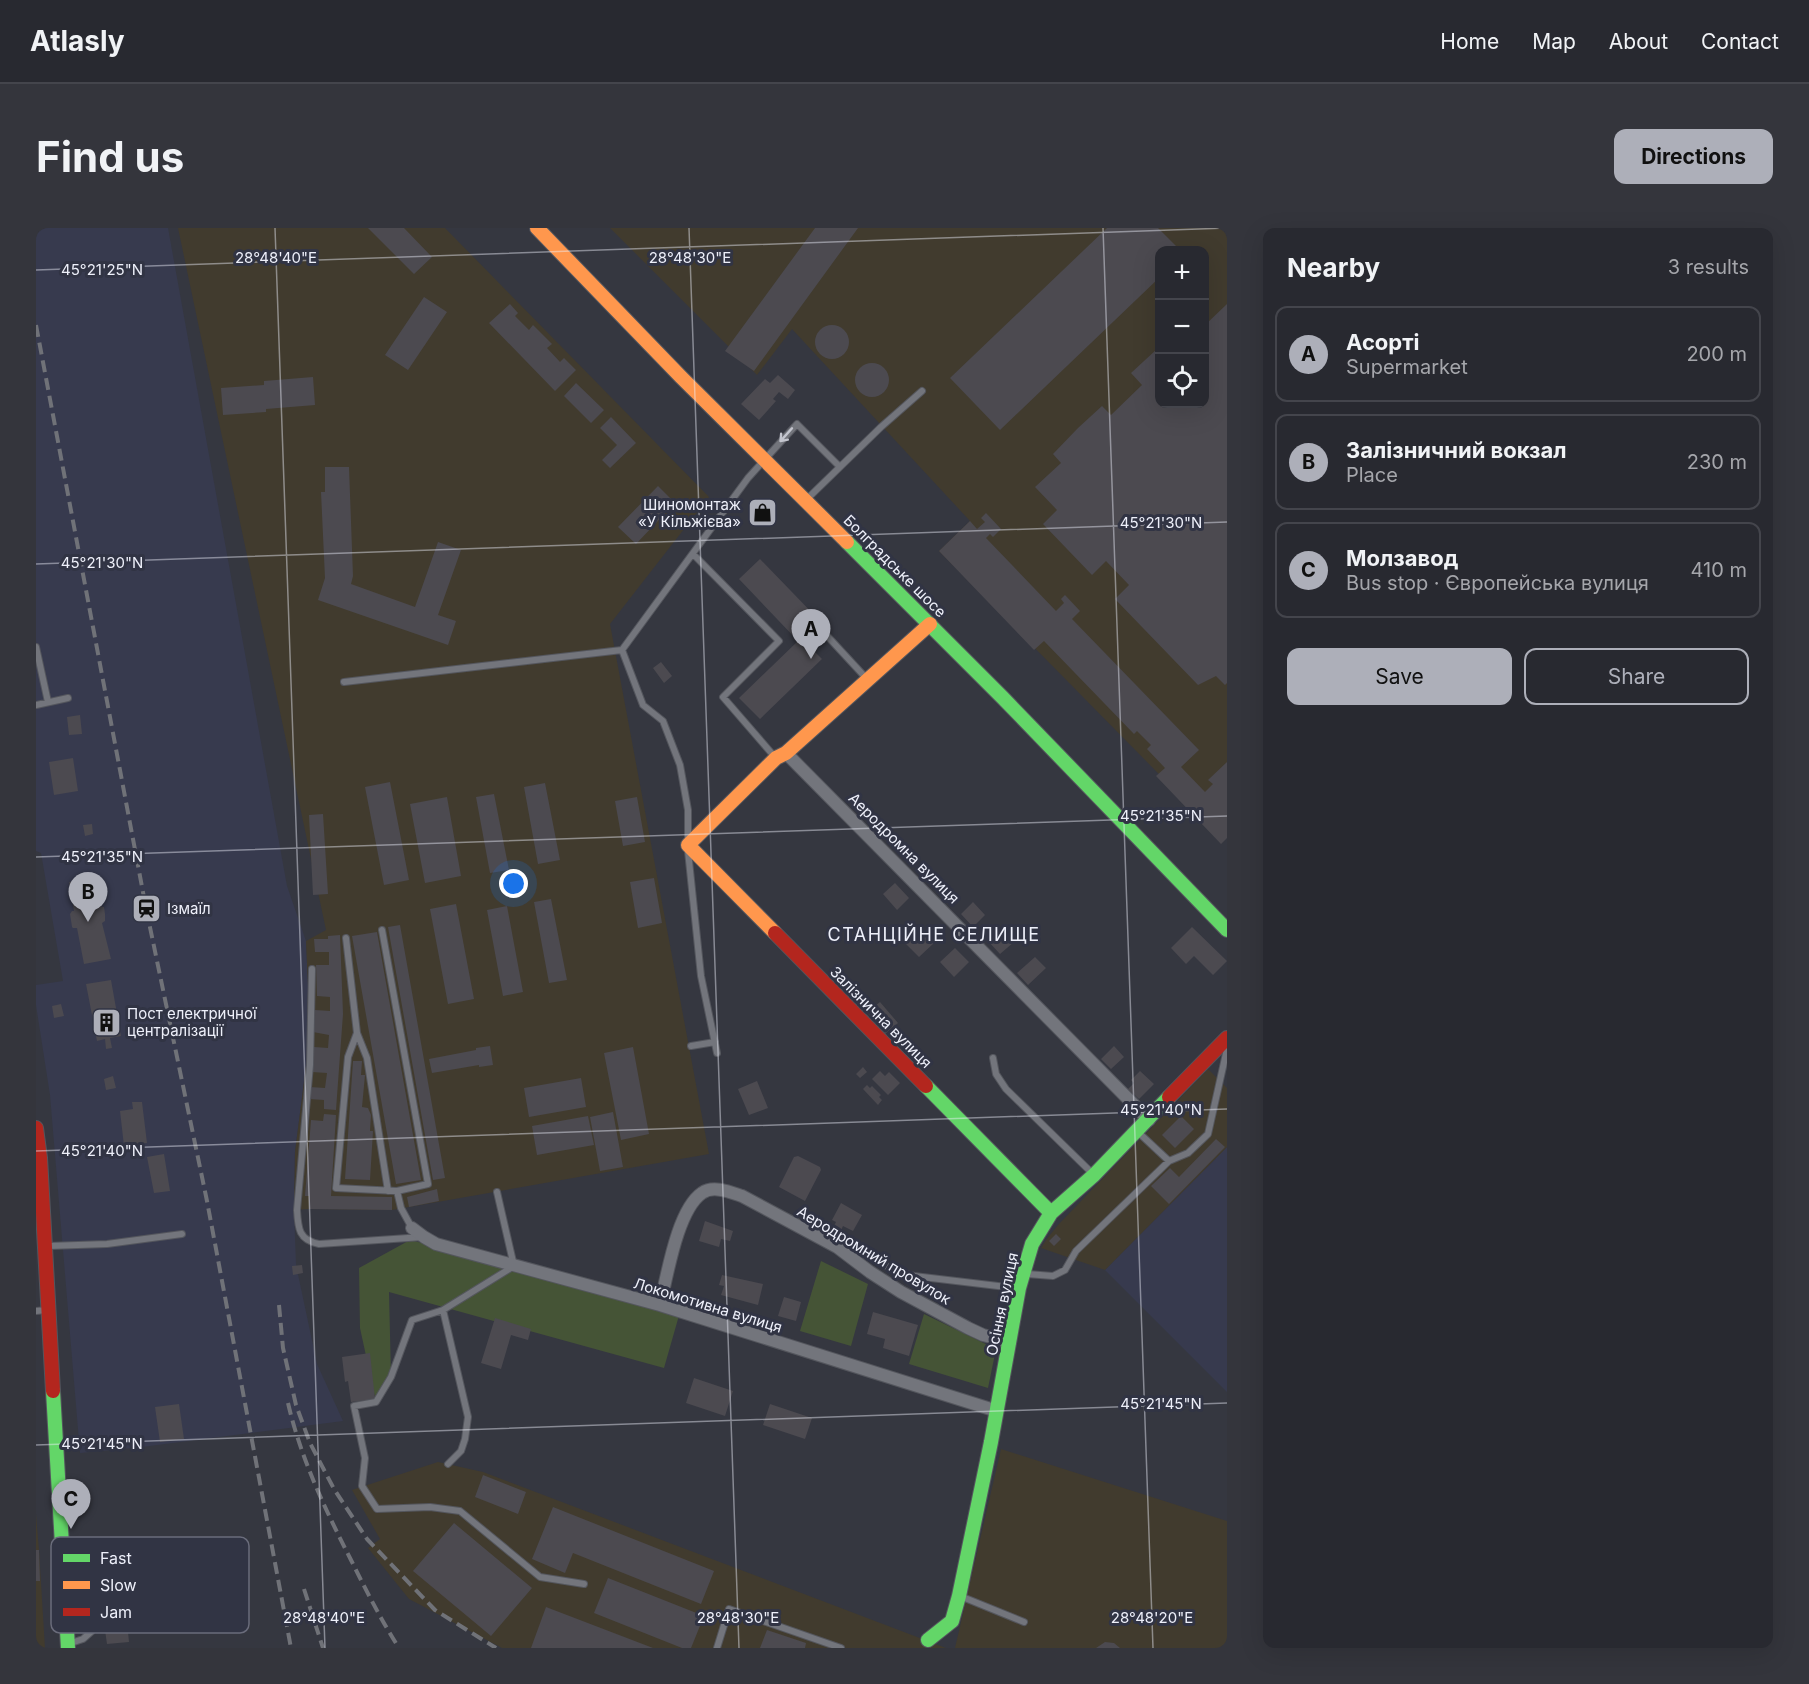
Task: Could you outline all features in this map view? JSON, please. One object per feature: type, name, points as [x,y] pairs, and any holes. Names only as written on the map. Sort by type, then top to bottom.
[{"type":"street","name":"Болградське шосе","points":[[537,228],[763,461],[930,624],[1227,930]]},
{"type":"street","points":[[688,845],[781,756],[930,624]]},
{"type":"street","name":"Аеродромна вулиця","points":[[781,756],[1149,1120]]},
{"type":"street","name":"Залізнична вулиця","points":[[688,845],[1051,1213]]},
{"type":"street","name":"Осіння вулиця","points":[[925,1644],[951,1621],[959,1596],[997,1411],[1019,1288],[1032,1244],[1051,1213],[1094,1175],[1226,1043]]},
{"type":"street","points":[[36,1128],[40,1158],[44,1246],[42,1310],[61,1537]]},
{"type":"street","name":"Аеродромний провулок","points":[[660,1305],[676,1237],[693,1203],[702,1192],[714,1189],[742,1196],[837,1247],[902,1292],[975,1331],[1010,1342]]},
{"type":"street","name":"Локомотивна вулиця","points":[[412,1228],[436,1244],[660,1305],[997,1411]]},
{"type":"lane","points":[[805,501],[922,391]]},
{"type":"lane","points":[[344,682],[622,650],[763,461],[797,424],[840,467]]},
{"type":"lane","points":[[693,554],[779,641],[723,697],[781,756]]},
{"type":"lane","points":[[818,626],[867,680]]},
{"type":"lane","points":[[36,647],[48,702]]},
{"type":"lane","points":[[622,650],[643,705],[663,721],[680,765],[688,810],[688,845],[701,976],[717,1053]]},
{"type":"lane","points":[[36,705],[68,698]]},
{"type":"lane","points":[[357,1033],[348,1057],[336,1188],[397,1191],[428,1184],[382,930]]},
{"type":"lane","points":[[346,938],[357,1033],[367,1058],[388,1191]]},
{"type":"lane","points":[[312,969],[310,1065],[297,1210],[300,1232],[309,1242],[319,1244],[424,1237]]},
{"type":"lane","points":[[691,1046],[715,1042]]},
{"type":"lane","points":[[1022,1274],[1053,1276],[1065,1270],[1076,1251],[1169,1161],[1188,1153],[1208,1134],[1226,1043]]},
{"type":"lane","points":[[993,1059],[996,1074],[1006,1089],[1094,1175]]},
{"type":"lane","points":[[1137,1132],[1169,1161]]},
{"type":"lane","points":[[397,1191],[401,1208],[412,1228]]},
{"type":"lane","points":[[497,1192],[514,1266],[443,1310],[412,1320],[391,1377],[376,1402],[354,1406],[365,1458],[362,1486],[377,1509],[430,1507],[460,1511],[540,1577],[584,1584]]},
{"type":"lane","points":[[44,1246],[107,1244],[182,1234]]},
{"type":"lane","points":[[837,1247],[866,1255],[898,1272],[914,1276],[1019,1288]]},
{"type":"lane","points":[[443,1310],[468,1418],[461,1451],[448,1464]]},
{"type":"lane","points":[[959,1596],[1024,1622]]},
{"type":"lane","points":[[717,1648],[729,1609],[842,1648]]},
{"type":"lane","points":[[67,1646],[83,1639],[89,1633]]},
{"type":"shaded area","points":[[36,228],[168,228],[287,886],[306,941],[307,1058],[295,1152],[296,1265],[317,1364],[343,1421],[80,1453],[50,1095],[36,1005],[36,985],[63,981],[41,853],[36,851]]},
{"type":"shaded area","points":[[178,228],[445,228],[709,497],[610,624],[709,1154],[392,1210],[294,1210],[295,1152],[307,1058],[306,941],[326,930]]},
{"type":"shaded area","points":[[610,228],[1227,228],[1227,829],[1218,834],[939,551],[970,521],[792,329],[757,375]]},
{"type":"shaded area","points":[[1208,1069],[1227,1088],[1227,1147],[1105,1270],[1041,1248],[1058,1225]]},
{"type":"shaded area","points":[[1227,1147],[1227,1392],[1105,1270]]},
{"type":"shaded area","points":[[1001,1449],[1227,1521],[1227,1648],[955,1648]]},
{"type":"shaded area","points":[[438,1462],[483,1472],[946,1648],[502,1648],[409,1599],[368,1548],[380,1539],[352,1490]]},
{"type":"shaded area","points":[[36,1514],[39,1550],[45,1648],[36,1648]]},
{"type":"green space","points":[[410,1240],[680,1312],[664,1368],[389,1292],[391,1377],[376,1402],[360,1328],[359,1268]]},
{"type":"green space","points":[[821,1261],[868,1284],[851,1346],[800,1331]]},
{"type":"green space","points":[[924,1314],[996,1349],[988,1388],[909,1364]]},
{"type":"building","points":[[368,228],[404,228],[432,257],[414,274]]},
{"type":"building","points":[[815,228],[858,228],[754,371],[725,351]]},
{"type":"building","points":[[1107,228],[1158,228],[1176,246],[1155,246],[1155,282],[1000,430],[950,378]]},
{"type":"building","points":[[424,297],[447,312],[408,370],[385,355]]},
{"type":"building","points":[[510,304],[518,313],[515,316],[529,330],[533,325],[552,344],[547,348],[560,362],[564,358],[576,370],[555,391],[489,323]]},
{"type":"building","points":[[1227,304],[1227,683],[1225,685],[1216,676],[1198,685],[1115,599],[1129,585],[1106,561],[1092,575],[1043,524],[1057,510],[1035,487],[1061,463],[1053,454],[1078,428],[1102,406],[1111,415],[1142,385],[1131,373],[1155,351],[1155,408],[1209,408],[1209,321]]},
{"type":"building","points":[[832,325],[844,330],[849,342],[844,354],[832,359],[820,354],[815,342],[820,330]]},
{"type":"building","points":[[872,363],[884,368],[889,380],[884,392],[872,397],[860,392],[855,380],[860,368]]},
{"type":"building","points":[[778,375],[795,390],[788,399],[779,392],[773,399],[776,401],[759,420],[741,404],[765,379],[770,383]]},
{"type":"building","points":[[313,377],[315,405],[223,415],[221,388],[264,385],[264,381]]},
{"type":"building","points":[[576,383],[604,410],[591,423],[564,396]]},
{"type":"building","points":[[611,417],[636,443],[610,468],[602,460],[617,445],[600,428]]},
{"type":"building","points":[[325,467],[349,467],[353,576],[351,584],[415,607],[438,542],[461,550],[438,615],[456,621],[448,645],[318,600],[325,578],[321,492],[325,492]]},
{"type":"building","points":[[658,486],[675,503],[636,544],[618,527]]},
{"type":"building","points":[[986,513],[1001,529],[993,537],[990,534],[986,538],[1056,611],[1064,603],[1061,599],[1065,595],[1080,611],[1072,619],[1199,750],[1181,767],[1205,792],[1213,784],[1208,780],[1227,762],[1227,838],[1221,844],[1156,776],[1165,768],[1147,749],[1151,745],[1137,731],[1134,734],[1044,641],[1034,650],[939,551],[970,521],[977,529],[985,522],[981,518]]},
{"type":"building","points":[[760,559],[819,620],[801,638],[822,659],[760,719],[739,698],[798,641],[739,579]]},
{"type":"building","points":[[661,662],[672,676],[664,683],[653,668]]},
{"type":"building","points":[[80,715],[82,734],[69,735],[67,717]]},
{"type":"building","points":[[73,758],[78,791],[54,795],[49,762]]},
{"type":"building","points":[[390,782],[409,880],[384,885],[365,787]]},
{"type":"building","points":[[545,783],[560,860],[538,864],[524,787]]},
{"type":"building","points":[[494,794],[509,870],[490,873],[476,797]]},
{"type":"building","points":[[447,797],[461,876],[425,883],[410,804]]},
{"type":"building","points":[[637,797],[645,842],[623,846],[615,801]]},
{"type":"building","points":[[323,814],[328,894],[313,895],[309,815]]},
{"type":"building","points":[[92,824],[93,834],[85,836],[83,825]]},
{"type":"building","points":[[96,877],[99,906],[104,907],[105,921],[102,923],[111,959],[84,964],[77,928],[72,927],[70,914],[74,911],[69,882]]},
{"type":"building","points":[[654,878],[662,923],[638,928],[630,882]]},
{"type":"building","points":[[895,883],[909,898],[897,910],[883,894]]},
{"type":"building","points":[[551,899],[567,980],[549,983],[534,902]]},
{"type":"building","points":[[973,902],[985,915],[973,927],[961,914]]},
{"type":"building","points":[[456,904],[474,999],[448,1004],[430,909]]},
{"type":"building","points":[[507,906],[523,992],[503,996],[487,910]]},
{"type":"building","points":[[400,925],[445,1178],[433,1180],[388,927]]},
{"type":"building","points":[[917,926],[934,943],[919,957],[902,940]]},
{"type":"building","points":[[1192,927],[1227,961],[1213,975],[1194,956],[1186,964],[1171,948]]},
{"type":"building","points":[[1001,929],[1014,942],[1000,954],[988,941]]},
{"type":"building","points":[[377,932],[421,1180],[396,1184],[352,936]]},
{"type":"building","points":[[340,935],[343,1014],[336,1110],[324,1109],[324,1100],[309,1099],[310,1087],[325,1088],[327,1073],[312,1072],[314,1047],[328,1048],[329,1035],[313,1032],[315,1010],[330,1011],[330,997],[317,996],[316,965],[329,965],[329,952],[315,952],[314,939],[328,939],[328,936]]},
{"type":"building","points":[[955,948],[969,962],[954,977],[940,962]]},
{"type":"building","points":[[1035,957],[1046,968],[1028,985],[1017,973]]},
{"type":"building","name":"Пост електричної централізації","points":[[111,980],[121,1036],[110,1038],[112,1048],[106,1049],[105,1039],[97,1041],[86,984]]},
{"type":"building","points":[[880,1002],[898,1023],[885,1034],[869,1015]]},
{"type":"building","points":[[61,1004],[64,1016],[54,1018],[52,1006]]},
{"type":"building","points":[[490,1046],[493,1065],[479,1067],[479,1065],[432,1073],[429,1059]]},
{"type":"building","points":[[1114,1046],[1124,1057],[1111,1069],[1101,1059]]},
{"type":"building","points":[[633,1047],[649,1134],[621,1140],[604,1053]]},
{"type":"building","points":[[353,1061],[362,1061],[361,1075],[365,1075],[362,1107],[368,1108],[371,1115],[370,1131],[373,1131],[370,1180],[345,1179]]},
{"type":"building","points":[[863,1067],[867,1072],[860,1078],[856,1074]]},
{"type":"building","points":[[880,1071],[885,1076],[889,1072],[900,1083],[888,1095],[872,1079]]},
{"type":"building","points":[[1140,1071],[1154,1084],[1139,1099],[1128,1089],[1134,1083],[1131,1080]]},
{"type":"building","points":[[113,1076],[116,1088],[106,1090],[104,1079]]},
{"type":"building","points":[[581,1078],[586,1107],[529,1117],[524,1088]]},
{"type":"building","points":[[757,1081],[768,1108],[749,1115],[738,1089]]},
{"type":"building","points":[[867,1085],[870,1088],[872,1086],[881,1095],[879,1097],[882,1100],[878,1105],[863,1089]]},
{"type":"building","points":[[132,1102],[142,1102],[147,1143],[124,1146],[120,1111],[133,1109]]},
{"type":"building","points":[[613,1112],[623,1167],[600,1171],[590,1117]]},
{"type":"building","points":[[324,1114],[336,1115],[331,1196],[392,1197],[392,1210],[309,1209],[309,1196],[305,1196],[311,1120],[323,1121]]},
{"type":"building","points":[[588,1116],[594,1145],[537,1155],[532,1126]]},
{"type":"building","points":[[1181,1116],[1194,1129],[1175,1148],[1162,1135]]},
{"type":"building","points":[[1216,1139],[1225,1147],[1169,1204],[1151,1186],[1170,1168],[1179,1177]]},
{"type":"building","points":[[164,1154],[170,1191],[154,1193],[147,1157]]},
{"type":"building","points":[[798,1156],[820,1167],[821,1170],[805,1201],[779,1187],[794,1157]]},
{"type":"building","points":[[437,1189],[439,1201],[409,1207],[407,1197]]},
{"type":"building","points":[[841,1203],[862,1215],[853,1231],[843,1226],[841,1230],[834,1226],[836,1222],[832,1220]]},
{"type":"building","points":[[705,1221],[733,1231],[730,1241],[721,1239],[719,1247],[699,1241]]},
{"type":"building","points":[[1056,1234],[1061,1239],[1054,1246],[1049,1241]]},
{"type":"building","points":[[302,1265],[303,1273],[293,1275],[292,1266]]},
{"type":"building","points":[[722,1275],[763,1284],[758,1305],[721,1295],[724,1286],[719,1285]]},
{"type":"building","points":[[784,1297],[801,1302],[796,1321],[778,1316]]},
{"type":"building","points":[[873,1312],[918,1325],[909,1356],[883,1348],[885,1339],[867,1334]]},
{"type":"building","points":[[495,1318],[531,1329],[528,1340],[511,1335],[501,1369],[481,1363]]},
{"type":"building","points":[[370,1353],[375,1399],[351,1402],[348,1381],[345,1382],[342,1357]]},
{"type":"building","points":[[694,1378],[733,1391],[725,1416],[686,1403]]},
{"type":"building","points":[[179,1404],[184,1439],[160,1442],[155,1407]]},
{"type":"building","points":[[770,1404],[812,1418],[805,1439],[763,1425]]},
{"type":"building","points":[[483,1475],[526,1492],[518,1514],[475,1497]]},
{"type":"building","points":[[553,1507],[714,1571],[701,1604],[573,1553],[565,1573],[532,1559]]},
{"type":"building","points":[[454,1523],[532,1588],[491,1636],[413,1571]]},
{"type":"building","points":[[36,1550],[39,1550],[40,1581],[36,1581]]},
{"type":"building","points":[[608,1578],[704,1616],[691,1648],[682,1648],[594,1613]]},
{"type":"building","points":[[546,1607],[653,1648],[531,1648]]},
{"type":"building","points":[[767,1630],[806,1643],[805,1648],[760,1648]]},
{"type":"building","points":[[105,1633],[128,1633],[129,1642],[107,1644]]},
{"type":"building","points":[[1105,1642],[1114,1643],[1120,1648],[1096,1648]]},
{"type":"railway","points":[[36,325],[146,908],[207,1201],[291,1648]]},
{"type":"railway","points":[[279,1305],[283,1348],[296,1405],[310,1443],[334,1489],[367,1539],[435,1610],[496,1648]]},
{"type":"railway","points":[[288,1403],[293,1424],[323,1503],[368,1594],[399,1648]]},
{"type":"railway","points":[[304,1589],[323,1648]]},
{"type":"traffic: fast","points":[[847,542],[1003,698],[1227,930]]},
{"type":"traffic: fast","points":[[926,1086],[1051,1213]]},
{"type":"traffic: fast","points":[[928,1640],[952,1621],[959,1596],[991,1442],[1019,1288],[1032,1244],[1051,1213],[1094,1175],[1169,1097]]},
{"type":"traffic: fast","points":[[53,1391],[62,1537]]},
{"type":"traffic: fast","points":[[67,1633],[68,1648]]},
{"type":"traffic: slow","points":[[537,228],[681,377],[847,542]]},
{"type":"traffic: slow","points":[[775,933],[688,845],[776,758],[786,753],[930,624]]},
{"type":"traffic: jam","points":[[775,933],[926,1086]]},
{"type":"traffic: jam","points":[[1169,1097],[1227,1038]]},
{"type":"traffic: jam","points":[[36,1128],[40,1158],[53,1391]]},
{"type":"place","name":"Шиномонтаж «У Кільжієва»","points":[[762,513]]},
{"type":"place","name":"Асорті","points":[[811,659]]},
{"type":"place","name":"Ізмаїл","points":[[146,908]]},
{"type":"place","name":"Залізничний вокзал","points":[[88,922]]},
{"type":"place","name":"Пост електричної централізації","points":[[106,1022]]},
{"type":"place","name":"Молзавод","points":[[71,1529]]},
{"type":"district","name":"СТАНЦІЙНЕ СЕЛИЩЕ","points":[[934,934]]}]
